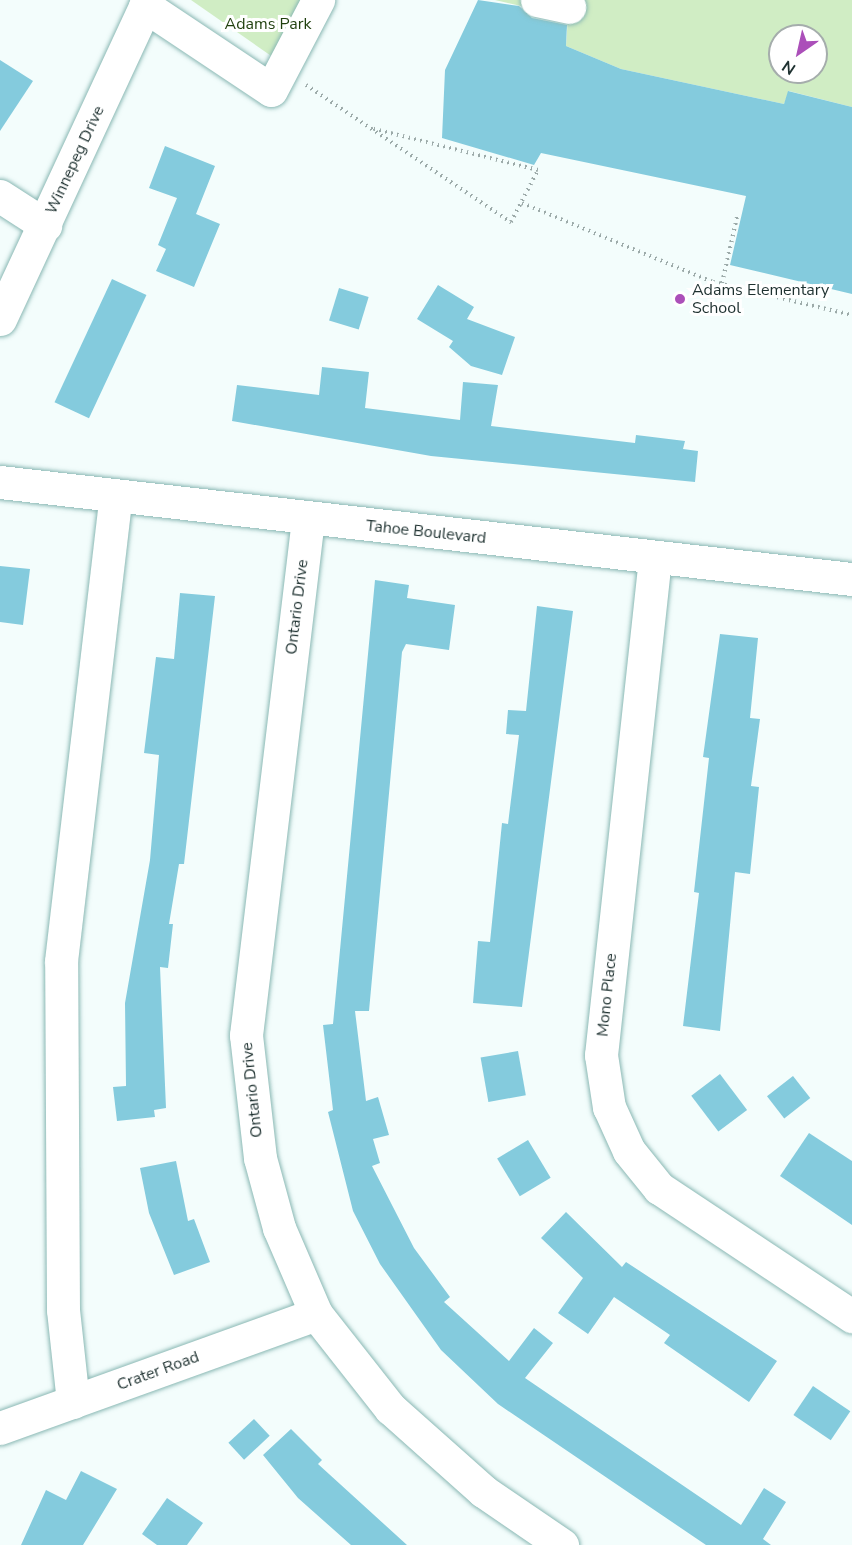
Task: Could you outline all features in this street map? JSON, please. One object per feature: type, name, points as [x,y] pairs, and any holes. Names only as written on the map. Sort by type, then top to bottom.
[{"type":"street","points":[[147,3],[276,80],[318,0]]},
{"type":"street","points":[[537,0],[569,7]]},
{"type":"street","name":"Winnepeg Drive","points":[[0,319],[147,3]]},
{"type":"street","points":[[0,196],[45,225]]},
{"type":"street","name":"Tahoe Boulevard","points":[[0,482],[308,519],[852,579]]},
{"type":"street","points":[[73,1402],[63,1310],[61,961],[116,496]]},
{"type":"street","name":"Ontario Drive","points":[[308,519],[246,1035],[260,1158],[279,1228],[316,1314],[390,1408],[483,1491],[562,1545]]},
{"type":"street","name":"Mono Place","points":[[655,558],[601,1055],[609,1107],[629,1151],[659,1188],[852,1316]]},
{"type":"street","name":"Crater Road","points":[[0,1428],[316,1314]]},
{"type":"path","points":[[276,80],[371,128],[511,222],[538,170],[371,128]]},
{"type":"path","points":[[522,203],[722,284],[852,315]]},
{"type":"path","points":[[722,284],[737,217]]},
{"type":"green space","name":"Adams Park","points":[[191,0],[309,0],[277,60]]},
{"type":"green space","points":[[495,0],[852,0],[852,107],[789,91],[784,104],[621,69],[566,46],[568,17]]},
{"type":"building","name":"Adams Elementary School","points":[[478,0],[519,6],[532,18],[567,25],[566,46],[621,69],[784,104],[788,91],[852,107],[852,294],[730,265],[746,196],[541,153],[534,165],[442,138],[445,70]]},
{"type":"building","points":[[0,60],[33,81],[0,131]]},
{"type":"building","points":[[165,146],[215,166],[196,214],[220,224],[194,287],[156,271],[166,249],[158,245],[177,198],[149,188]]},
{"type":"building","points":[[112,279],[146,295],[89,418],[55,402]]},
{"type":"building","points":[[438,285],[474,307],[467,319],[515,337],[502,375],[471,366],[449,347],[453,341],[417,319]]},
{"type":"building","points":[[339,288],[369,297],[359,330],[329,321]]},
{"type":"building","points":[[322,367],[369,372],[365,408],[460,420],[463,382],[498,385],[491,426],[635,443],[636,435],[685,441],[683,449],[698,451],[695,482],[431,456],[232,421],[237,385],[319,395]]},
{"type":"building","points":[[0,566],[30,569],[23,625],[0,622]]},
{"type":"building","points":[[375,580],[409,585],[407,598],[455,605],[449,650],[406,644],[402,652],[369,1011],[355,1011],[366,1101],[378,1097],[389,1135],[373,1139],[380,1163],[372,1166],[414,1248],[450,1297],[444,1302],[509,1361],[534,1328],[553,1343],[525,1378],[741,1525],[764,1488],[786,1502],[763,1539],[771,1545],[706,1545],[498,1404],[441,1350],[380,1264],[353,1211],[328,1112],[333,1110],[323,1025],[333,1024]]},
{"type":"building","points":[[180,593],[215,596],[184,864],[179,864],[169,924],[173,924],[168,968],[160,967],[166,1108],[154,1110],[155,1117],[117,1121],[113,1087],[126,1086],[125,1003],[150,860],[159,755],[144,753],[156,657],[174,659]]},
{"type":"building","points":[[537,606],[573,611],[522,1007],[473,1003],[478,941],[490,942],[502,823],[508,824],[519,735],[506,734],[508,710],[526,711]]},
{"type":"building","points":[[720,634],[758,638],[750,718],[760,719],[751,786],[759,787],[750,874],[735,872],[720,1031],[683,1026],[699,893],[694,892],[709,758],[703,757]]},
{"type":"building","points":[[518,1051],[526,1095],[488,1102],[481,1058]]},
{"type":"building","points":[[720,1074],[747,1110],[718,1132],[691,1096]]},
{"type":"building","points":[[793,1076],[810,1098],[784,1118],[767,1096]]},
{"type":"building","points":[[809,1133],[852,1161],[852,1225],[780,1176]]},
{"type":"building","points":[[528,1140],[551,1178],[520,1196],[497,1159]]},
{"type":"building","points":[[176,1161],[188,1221],[194,1219],[210,1262],[174,1275],[149,1213],[140,1168]]},
{"type":"building","points":[[566,1212],[622,1267],[626,1262],[777,1361],[749,1402],[664,1343],[670,1335],[614,1297],[588,1334],[558,1313],[583,1278],[541,1238]]},
{"type":"building","points":[[813,1386],[850,1411],[831,1440],[793,1415]]},
{"type":"building","points":[[254,1419],[270,1436],[244,1460],[228,1443]]},
{"type":"building","points":[[291,1429],[322,1460],[318,1464],[407,1545],[351,1545],[298,1498],[263,1455]]},
{"type":"building","points":[[81,1471],[117,1489],[83,1545],[21,1545],[46,1490],[66,1500]]},
{"type":"building","points":[[167,1498],[203,1523],[187,1545],[157,1545],[142,1534]]},
{"type":"place","name":"Adams Elementary School","points":[[680,299]]}]
